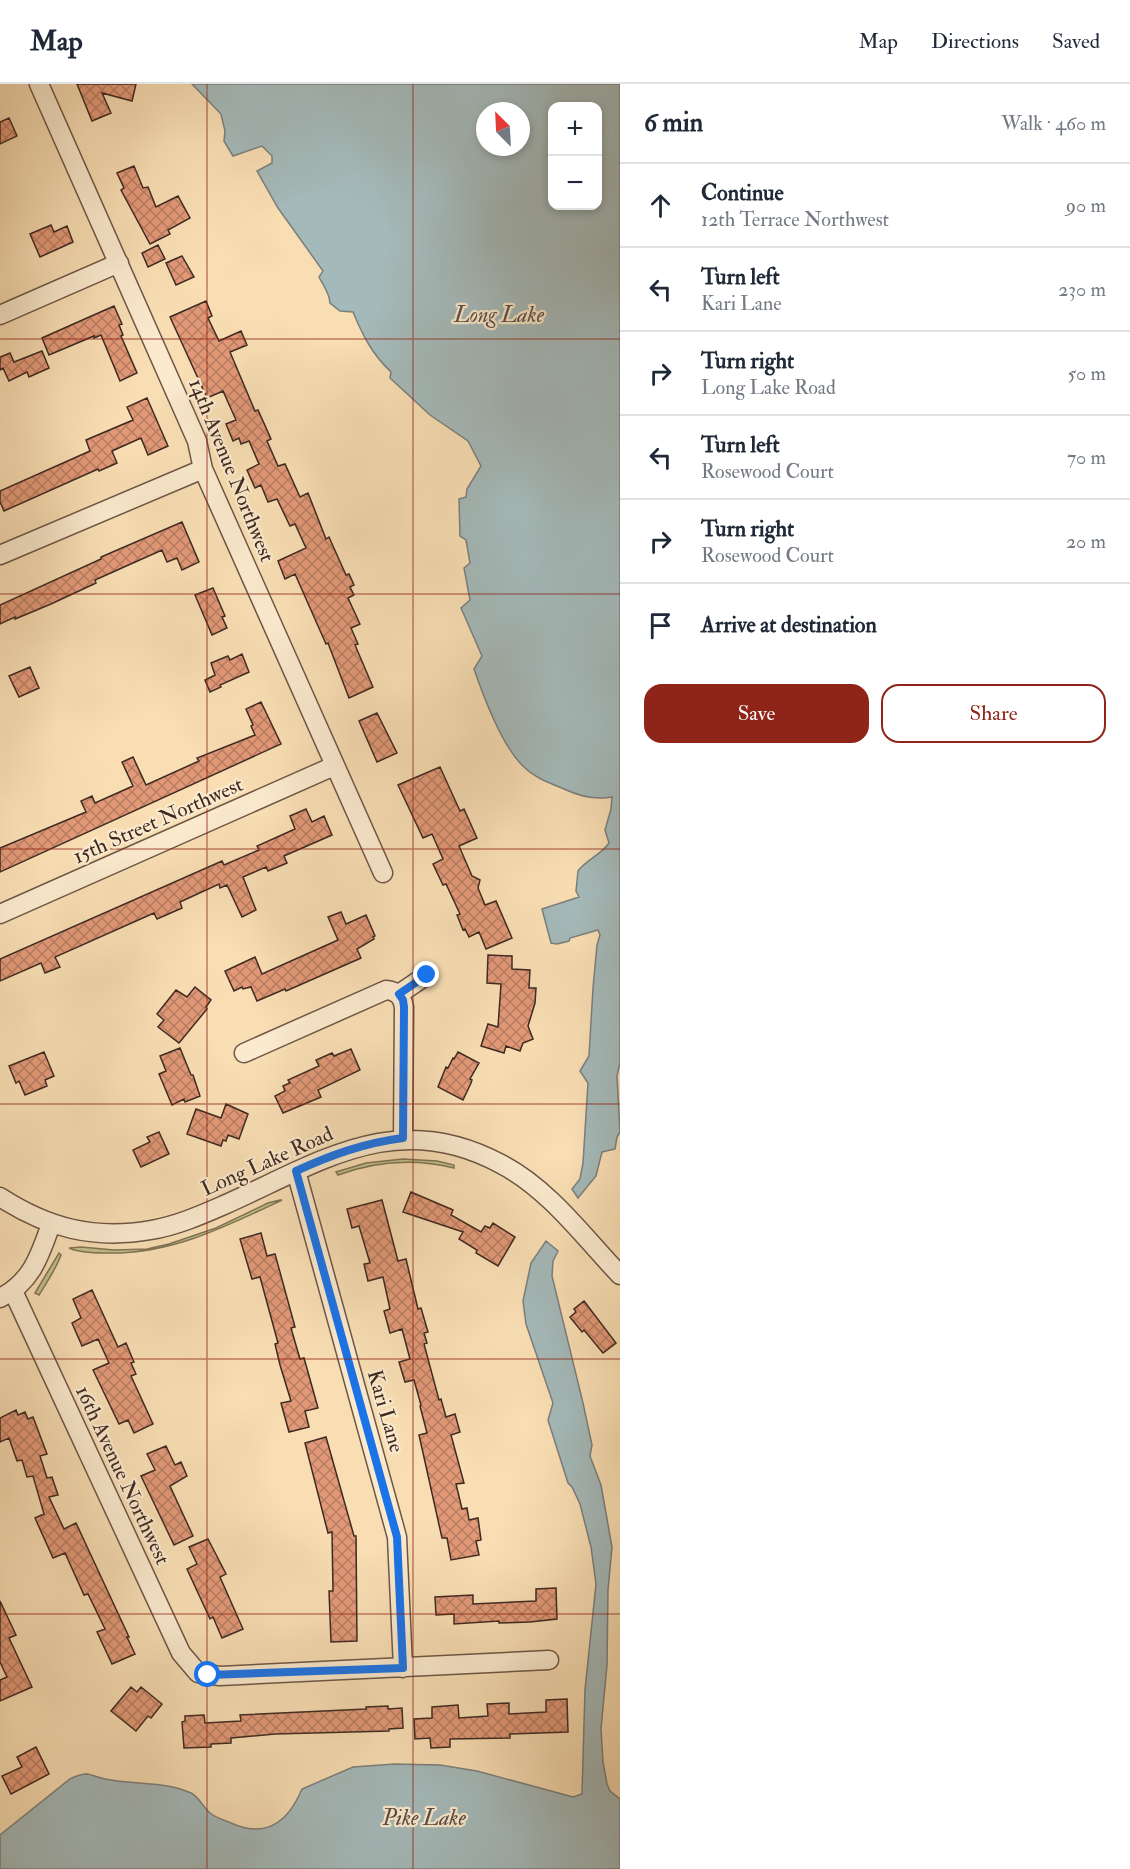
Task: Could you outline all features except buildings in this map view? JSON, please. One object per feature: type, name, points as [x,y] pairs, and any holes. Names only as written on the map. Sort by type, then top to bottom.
[{"type":"street","name":"14th Avenue Northwest","points":[[39,84],[197,441],[203,469],[383,873]]},
{"type":"street","points":[[0,315],[118,263]]},
{"type":"street","points":[[0,555],[203,469]]},
{"type":"street","name":"15th Street Northwest","points":[[0,914],[334,766]]},
{"type":"street","points":[[399,994],[427,975]]},
{"type":"street","points":[[244,1053],[386,990],[399,994],[404,1007],[403,1138]]},
{"type":"street","name":"Long Lake Road","points":[[0,1197],[24,1212],[51,1224],[101,1233],[153,1230],[208,1212],[347,1150],[403,1138],[451,1144],[477,1152],[502,1164],[542,1192],[620,1274]]},
{"type":"street","name":"Kari Lane","points":[[296,1171],[397,1537],[403,1668]]},
{"type":"street","points":[[7,1294],[26,1280],[38,1258],[51,1224]]},
{"type":"street","name":"16th Avenue Northwest","points":[[7,1294],[181,1653],[198,1673],[220,1676],[403,1668]]},
{"type":"street","points":[[403,1668],[549,1660]]},
{"type":"shaded area","points":[[403,1159],[437,1161],[454,1165],[454,1168],[424,1163],[395,1162],[338,1175],[336,1172],[366,1163]]},
{"type":"shaded area","points":[[282,1200],[218,1229],[175,1244],[152,1249],[129,1252],[101,1253],[69,1248],[147,1249],[216,1228],[268,1203]]},
{"type":"shaded area","points":[[59,1253],[61,1255],[59,1260],[39,1295],[35,1293]]},
{"type":"water","name":"Long Lake","points":[[192,84],[620,84],[620,1063],[617,1076],[620,1132],[615,1149],[602,1152],[596,1176],[578,1198],[572,1189],[580,1179],[583,1163],[588,1083],[580,1071],[589,1056],[593,988],[600,935],[598,930],[570,938],[569,941],[551,943],[542,909],[579,897],[576,891],[578,871],[609,843],[605,830],[612,797],[594,798],[582,795],[538,777],[528,771],[516,758],[501,735],[474,669],[482,656],[461,608],[470,600],[464,568],[470,563],[466,540],[460,536],[459,499],[466,497],[467,489],[481,466],[468,441],[430,415],[390,378],[391,372],[369,344],[353,312],[340,311],[330,303],[319,277],[323,271],[278,208],[257,171],[272,163],[272,156],[262,146],[233,156],[224,141],[225,131],[221,114]]},
{"type":"water","name":"Pike Lake","points":[[546,1241],[558,1251],[553,1261],[552,1276],[583,1403],[592,1445],[590,1456],[601,1485],[612,1547],[608,1590],[607,1665],[601,1729],[607,1784],[610,1791],[620,1799],[620,1869],[0,1869],[0,1835],[70,1779],[83,1774],[116,1781],[181,1789],[194,1795],[215,1816],[255,1829],[265,1828],[283,1818],[302,1789],[353,1767],[395,1764],[440,1765],[477,1771],[573,1797],[582,1794],[585,1690],[596,1584],[591,1547],[580,1504],[568,1483],[548,1420],[553,1403],[526,1324],[523,1301],[531,1263]]},
{"type":"route","points":[[208,1675],[403,1668],[397,1537],[296,1171],[338,1152],[403,1138],[404,1007],[399,994],[427,975]]}]
